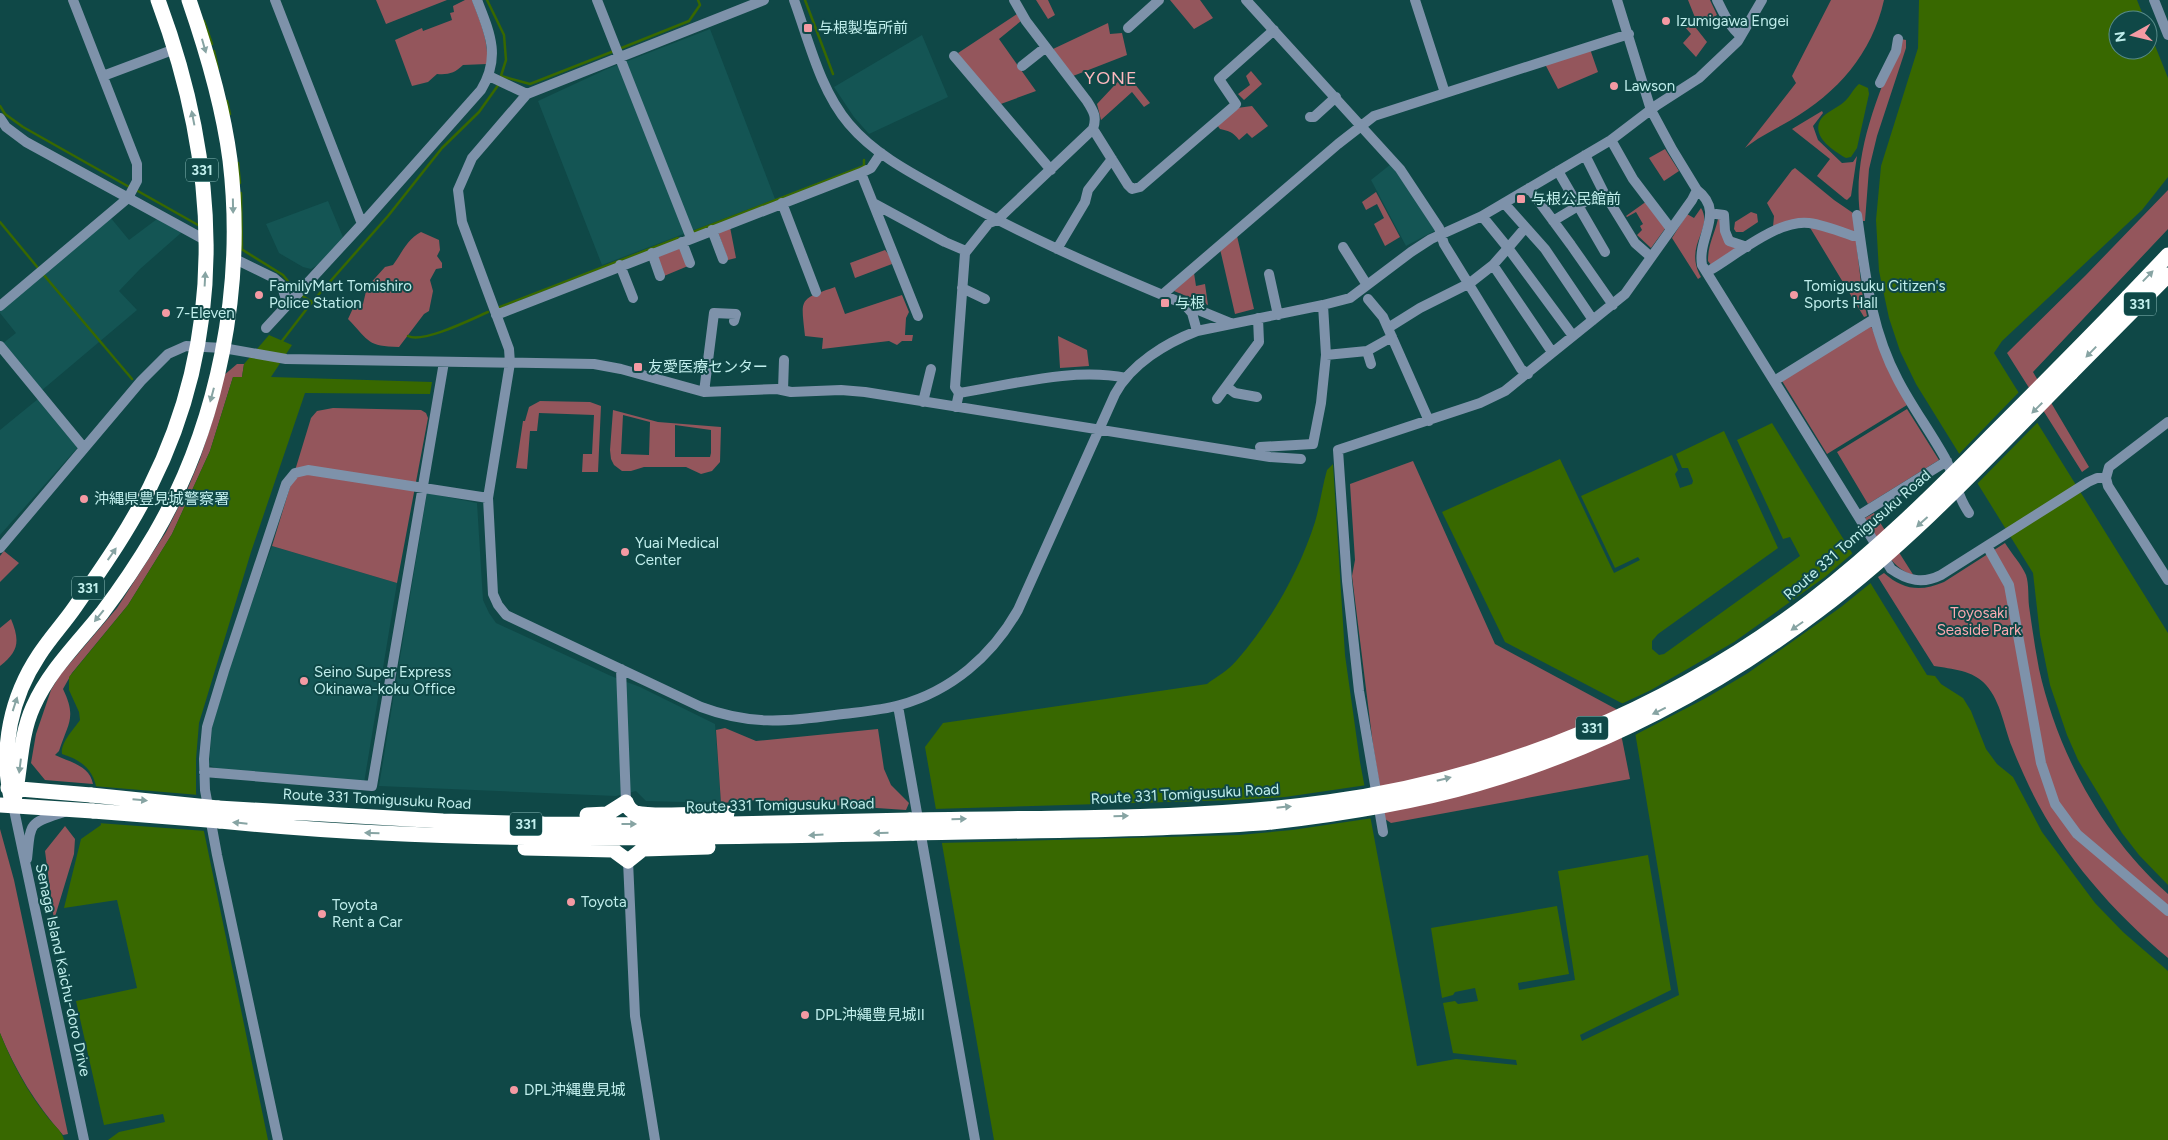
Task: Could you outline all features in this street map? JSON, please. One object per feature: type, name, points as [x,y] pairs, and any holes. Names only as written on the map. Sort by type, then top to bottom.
[{"type":"highway","name":"331","points":[[9,788],[3,757],[16,702],[27,675],[39,655],[116,548],[150,488],[176,424],[197,345],[205,289],[207,241],[200,158],[189,98],[175,48],[158,0]]},
{"type":"highway","name":"331","points":[[7,805],[9,788],[22,748],[31,710],[37,697],[50,675],[102,612],[133,570],[170,505],[192,459],[202,430],[223,348],[232,258],[233,189],[230,158],[216,90],[189,0]]},
{"type":"highway","name":"Route 331 Tomigusuku Road","points":[[9,788],[91,796],[219,814],[304,829],[454,837],[545,839],[783,837],[912,826],[1222,812],[1328,802],[1422,785],[1476,771],[1567,739],[1612,720],[1682,685],[1740,650],[1813,599],[1942,486],[2168,255]]},
{"type":"highway","name":"Route 331 Tomigusuku Road","points":[[7,805],[93,811],[219,814],[266,811],[443,821],[544,824],[684,825],[786,821],[912,826],[1223,825],[1325,815],[1385,805],[1478,784],[1534,765],[1599,739],[1673,703],[1748,660],[1819,611],[1860,578],[1942,504],[2168,275]]},
{"type":"highway","points":[[266,811],[345,806],[442,812],[598,815],[607,814],[626,802],[628,809],[634,813],[727,813],[786,821]]},
{"type":"highway","points":[[454,837],[513,847],[613,850],[628,861],[643,849],[746,846],[764,844],[783,837]]},
{"type":"street","points":[[0,306],[129,196],[136,184],[139,173],[138,164],[73,0]]},
{"type":"street","points":[[275,0],[362,224]]},
{"type":"street","points":[[266,328],[362,224],[481,90],[489,76],[493,61],[492,46],[477,0]]},
{"type":"street","points":[[598,0],[686,240],[690,263]]},
{"type":"street","points":[[764,0],[528,94],[472,158],[458,190],[462,222],[509,349],[510,363],[488,498],[493,594],[502,610],[506,614],[701,707],[750,721],[786,722],[898,706],[950,683],[978,663],[999,639],[1026,595],[1115,394],[1126,378],[1139,365],[1181,337],[1197,331],[1323,306],[1350,298],[1411,252],[1482,216],[1611,140],[1699,78],[1717,63],[1741,36],[1762,0]]},
{"type":"street","points":[[794,0],[819,69],[837,108],[858,134],[881,154],[997,220],[1057,249],[1230,323]]},
{"type":"street","points":[[956,408],[959,393],[955,387],[966,251],[989,223],[997,220],[1093,129],[1095,115],[1026,21],[1014,0]]},
{"type":"street","points":[[1128,28],[1159,0]]},
{"type":"street","points":[[1246,0],[1384,150],[1415,189],[1442,235],[1444,244],[1470,283],[1521,369],[1528,374]]},
{"type":"street","points":[[1415,0],[1445,93]]},
{"type":"street","points":[[1617,0],[1651,110],[1697,190],[1706,197],[1710,224],[1701,250],[1702,265],[1892,569],[1901,576],[1911,580],[1928,580],[1941,575],[2097,478],[2106,478]]},
{"type":"street","points":[[1717,0],[1723,13],[1741,36]]},
{"type":"street","points":[[2154,0],[2168,35]]},
{"type":"street","points":[[1093,129],[1132,189],[1140,187],[1236,104],[1219,79],[1274,30]]},
{"type":"street","points":[[1162,295],[1374,116],[1628,34]]},
{"type":"street","points":[[1880,83],[1896,51],[1898,39]]},
{"type":"street","points":[[103,76],[175,48]]},
{"type":"street","points":[[1022,66],[1046,48]]},
{"type":"street","points":[[954,56],[1050,170]]},
{"type":"street","points":[[489,76],[528,94]]},
{"type":"street","points":[[1310,117],[1314,117],[1336,97]]},
{"type":"street","points":[[0,118],[6,127],[22,140],[129,196],[207,241]]},
{"type":"street","points":[[1611,140],[1633,179],[1671,229]]},
{"type":"street","points":[[496,314],[861,173],[871,168],[881,154]]},
{"type":"street","points":[[1585,155],[1602,190],[1636,244],[1652,257]]},
{"type":"street","points":[[1057,249],[1085,202],[1088,190],[1112,159]]},
{"type":"street","points":[[1558,171],[1605,252]]},
{"type":"street","points":[[861,173],[918,316]]},
{"type":"street","points":[[1529,188],[1613,305]]},
{"type":"street","points":[[1553,221],[1602,190]]},
{"type":"street","points":[[1382,832],[1359,692],[1347,581],[1338,450],[1429,421],[1493,397],[1528,374],[1552,352],[1625,294],[1697,190]]},
{"type":"street","points":[[782,203],[816,292]]},
{"type":"street","points":[[873,203],[945,242],[966,251]]},
{"type":"street","points":[[1504,203],[1545,249],[1593,320]]},
{"type":"street","points":[[1716,214],[1724,215],[1724,231],[1729,241],[1748,247]]},
{"type":"street","points":[[1857,215],[1866,285],[1874,319],[1897,379],[1947,461],[1960,500],[1969,513]]},
{"type":"street","points":[[1482,216],[1573,336]]},
{"type":"street","points":[[1712,269],[1781,227],[1802,223],[1822,226],[1853,236],[1860,236]]},
{"type":"street","points":[[1326,355],[1367,351],[1420,308],[1470,283],[1493,265],[1525,228]]},
{"type":"street","points":[[712,230],[723,259]]},
{"type":"street","points":[[1343,247],[1366,285]]},
{"type":"street","points":[[652,253],[660,276]]},
{"type":"street","points":[[232,258],[274,278],[281,284],[290,302]]},
{"type":"street","points":[[1493,265],[1552,352]]},
{"type":"street","points":[[620,266],[633,298]]},
{"type":"street","points":[[1269,274],[1278,315]]},
{"type":"street","points":[[962,288],[985,299]]},
{"type":"street","points":[[1368,299],[1383,317],[1429,421]]},
{"type":"street","points":[[1185,304],[1192,313],[1197,331]]},
{"type":"street","points":[[1260,447],[1313,444],[1326,355],[1323,306]]},
{"type":"street","points":[[704,392],[714,313],[736,314],[734,322]]},
{"type":"street","points":[[1218,399],[1223,389],[1227,387],[1259,342],[1258,318]]},
{"type":"street","points":[[1779,378],[1874,319]]},
{"type":"street","points":[[0,548],[141,381],[168,354],[186,346],[197,345],[286,359],[608,366],[704,392],[841,390],[1270,457],[1300,459]]},
{"type":"street","points":[[0,346],[84,448]]},
{"type":"street","points":[[1367,351],[1371,364]]},
{"type":"street","points":[[783,390],[784,360]]},
{"type":"street","points":[[204,772],[372,786],[444,362]]},
{"type":"street","points":[[923,402],[931,369]]},
{"type":"street","points":[[959,393],[1073,376],[1104,374],[1126,378]]},
{"type":"street","points":[[1227,387],[1236,393],[1257,397]]},
{"type":"street","points":[[2168,422],[2109,467],[2106,478],[2108,486],[2168,580]]},
{"type":"street","points":[[1863,513],[1947,461]]},
{"type":"street","points":[[278,1140],[217,855],[205,790],[204,772],[207,727],[236,634],[286,484],[295,473],[308,470],[488,498]]},
{"type":"street","points":[[1987,546],[2009,585],[2041,763],[2055,804],[2077,834],[2168,911]]},
{"type":"street","points":[[621,669],[626,802]]},
{"type":"street","points":[[898,706],[975,1140]]},
{"type":"street","name":"Senaga Island Kaichu-doro Drive","points":[[7,805],[26,867],[84,1140]]},
{"type":"street","points":[[26,867],[32,829],[36,822],[72,809]]},
{"type":"street","points":[[628,861],[636,1030],[656,1140]]},
{"type":"shaded area","points":[[1919,0],[2137,0],[2141,10],[2108,10],[2108,60],[2158,60],[2158,53],[2168,78],[2168,177],[2142,210],[2002,341],[1994,353],[2168,633],[2168,885],[2139,855],[2122,833],[2078,760],[2067,735],[2050,685],[2040,635],[2033,573],[1916,384],[1900,351],[1889,318],[1879,271],[1876,220],[1881,166],[1918,48]]},
{"type":"shaded area","points":[[710,29],[775,199],[602,265],[538,101],[607,69]]},
{"type":"shaded area","points":[[922,35],[948,97],[869,134],[854,117],[834,87]]},
{"type":"shaded area","points":[[1859,84],[1868,88],[1869,94],[1857,148],[1851,157],[1846,158],[1825,142],[1821,137],[1818,125],[1823,117],[1848,98]]},
{"type":"shaded area","points":[[1391,164],[1436,230],[1406,246],[1371,180]]},
{"type":"shaded area","points":[[328,201],[343,237],[319,264],[311,269],[303,267],[279,253],[266,224]]},
{"type":"shaded area","points":[[110,217],[129,240],[157,219],[182,232],[140,269],[119,291],[137,310],[41,391],[2,344],[16,333],[0,313],[0,309]]},
{"type":"shaded area","points":[[269,335],[292,345],[271,377],[432,382],[430,394],[305,393],[251,552],[199,723],[196,793],[268,1140],[108,1140],[119,1132],[165,1122],[163,1114],[104,1125],[76,1001],[137,988],[117,900],[64,908],[81,839],[101,825],[97,791],[91,773],[75,759],[62,754],[65,741],[80,720],[79,712],[69,690],[69,677],[128,605],[172,534],[210,451],[233,377],[242,377],[244,364]]},
{"type":"shaded area","points":[[38,399],[78,447],[0,535],[0,430]]},
{"type":"shaded area","points":[[1772,423],[1927,675],[1935,676],[1941,684],[1963,698],[1971,711],[1986,749],[1997,764],[2013,777],[2042,832],[2095,903],[2123,932],[2168,971],[2168,1140],[994,1140],[925,747],[943,723],[1207,684],[1234,664],[1261,629],[1283,595],[1308,541],[1317,516],[1327,470],[1333,464],[1345,655],[1360,762],[1417,1066],[1456,1059],[1517,1065],[1516,1060],[1453,1053],[1443,1003],[1455,1001],[1458,1004],[1478,1001],[1475,988],[1455,992],[1453,995],[1442,998],[1431,928],[1557,906],[1569,974],[1518,983],[1519,990],[1575,980],[1558,871],[1648,855],[1671,990],[1580,1035],[1582,1041],[1679,995],[1631,708],[1505,642],[1442,512],[1560,459],[1614,573],[1640,560],[1638,557],[1615,568],[1581,496],[1672,455],[1678,470],[1675,474],[1680,488],[1692,484],[1693,481],[1688,468],[1682,468],[1676,454],[1724,431],[1778,548],[1658,634],[1652,641],[1652,649],[1659,655],[1664,654],[1800,556],[1790,537],[1783,539],[1737,440]]},
{"type":"shaded area","points":[[427,493],[477,503],[483,600],[496,623],[611,676],[640,687],[715,724],[721,803],[646,801],[636,791],[616,796],[379,786]]},
{"type":"shaded area","name":"Seino Super Express Okinawa-koku Office","points":[[272,546],[397,583],[363,789],[230,775],[209,765],[212,727],[236,647]]},
{"type":"shaded area","points":[[0,1033],[14,1065],[26,1086],[39,1106],[61,1133],[64,1140],[0,1140]]},
{"type":"green space","points":[[376,0],[447,0],[386,24]]},
{"type":"green space","points":[[465,0],[472,0],[481,23],[487,47],[487,64],[463,65],[454,72],[437,74],[428,82],[412,86],[395,40],[422,28],[423,31],[452,20],[450,13],[454,12],[453,6]]},
{"type":"green space","points":[[1036,0],[1048,0],[1055,15],[1048,19]]},
{"type":"green space","points":[[1170,0],[1200,0],[1213,18],[1194,29]]},
{"type":"green space","points":[[1688,0],[1710,0],[1717,15],[1696,28],[1707,42],[1696,57],[1683,43],[1691,34],[1685,27],[1696,20]]},
{"type":"green space","points":[[1831,0],[1884,0],[1871,38],[1850,70],[1823,97],[1808,109],[1745,148],[1796,83],[1792,76]]},
{"type":"green space","points":[[1017,14],[1021,21],[999,39],[1036,91],[998,105],[968,69],[958,53]]},
{"type":"green space","points":[[1108,23],[1110,34],[1122,33],[1127,55],[1073,76],[1053,49]]},
{"type":"green space","points":[[1901,39],[1906,40],[1906,48],[1877,136],[1869,169],[1865,221],[1861,221],[1859,174],[1868,127]]},
{"type":"green space","points":[[1590,49],[1598,72],[1558,89],[1545,64]]},
{"type":"green space","points":[[1251,71],[1262,84],[1244,100],[1238,94],[1250,85],[1246,76]]},
{"type":"green space","points":[[1126,73],[1150,103],[1144,107],[1132,92],[1101,120],[1097,104]]},
{"type":"green space","points":[[1252,106],[1268,126],[1252,138],[1247,133],[1239,140],[1228,131],[1220,129],[1217,125],[1237,108]]},
{"type":"green space","points":[[1822,111],[1823,113],[1813,126],[1818,140],[1842,163],[1853,162],[1857,156],[1851,196],[1847,200],[1817,176],[1830,159],[1792,129]]},
{"type":"green space","points":[[1665,149],[1679,171],[1664,181],[1649,158]]},
{"type":"green space","points":[[1795,168],[1853,213],[1856,229],[1854,232],[1813,221],[1773,227],[1774,216],[1767,203]]},
{"type":"green space","points":[[2168,190],[2168,229],[2033,372],[2089,467],[2082,472],[2007,353]]},
{"type":"green space","points":[[1376,192],[1400,237],[1385,246],[1374,224],[1384,218],[1377,204],[1366,210],[1362,202]]},
{"type":"green space","points":[[1647,201],[1667,226],[1651,248],[1637,235],[1642,230],[1640,226],[1643,224],[1636,212],[1626,216]]},
{"type":"green space","points":[[1701,208],[1704,223],[1695,256],[1696,266],[1701,277],[1698,279],[1672,238],[1687,214],[1694,218]]},
{"type":"green space","points":[[1751,212],[1757,214],[1758,222],[1743,232],[1736,232],[1734,229],[1735,222]]},
{"type":"green space","points":[[1718,219],[1723,220],[1739,248],[1711,265],[1708,261],[1709,250]]},
{"type":"green space","points":[[1809,226],[1856,240],[1862,292],[1867,316],[1864,317]]},
{"type":"green space","points":[[730,227],[736,258],[728,260],[718,232]]},
{"type":"green space","points":[[421,232],[439,240],[440,250],[437,256],[442,263],[442,268],[436,269],[430,280],[433,291],[429,311],[424,314],[399,347],[375,344],[365,338],[348,319],[355,304],[363,304],[367,287],[385,267],[393,265],[408,242]]},
{"type":"green space","points":[[1237,236],[1254,309],[1235,314],[1220,249]]},
{"type":"green space","points":[[680,248],[688,266],[664,276],[657,257]]},
{"type":"green space","points":[[885,250],[890,256],[892,264],[855,278],[850,263]]},
{"type":"green space","points":[[1194,273],[1196,286],[1205,284],[1208,305],[1174,291]]},
{"type":"green space","points":[[835,287],[845,314],[902,295],[909,312],[906,318],[905,335],[913,335],[912,341],[902,341],[897,345],[889,341],[822,349],[823,338],[805,336],[803,307],[808,298]]},
{"type":"green space","points":[[1870,324],[1907,405],[1827,454],[1782,381]]},
{"type":"green space","points":[[1058,336],[1087,350],[1089,366],[1060,368]]},
{"type":"green space","points":[[237,364],[244,364],[242,377],[233,377],[210,451],[172,534],[128,605],[72,673],[63,689],[70,707],[70,720],[59,751],[55,755],[84,769],[93,784],[45,780],[31,763],[36,734],[51,690],[60,675],[117,608],[166,532],[200,459],[214,416],[223,376]]},
{"type":"green space","points":[[540,401],[590,402],[601,406],[598,472],[582,472],[583,454],[592,454],[594,415],[539,413],[537,431],[530,431],[527,469],[516,468],[523,421],[525,421],[529,407]]},
{"type":"green space","points":[[333,408],[421,410],[426,413],[428,418],[397,583],[272,546],[311,418],[317,411]]},
{"type":"green space","points":[[1907,409],[1939,460],[1868,504],[1837,452]]},
{"type":"green space","points":[[613,410],[658,422],[721,427],[720,462],[712,471],[701,474],[686,467],[644,467],[631,471],[622,471],[614,465],[610,450]],"holes":[[[623,415],[650,422],[649,455],[621,454]],[[675,425],[711,430],[710,457],[675,457]]]},
{"type":"green space","points":[[1413,461],[1495,644],[1616,709],[1630,779],[1391,823],[1385,819],[1373,745],[1352,576],[1355,560],[1350,484]]},
{"type":"green space","points":[[1874,513],[1914,576],[1897,566],[1885,552],[1865,518]]},
{"type":"green space","name":"Toyosaki Seaside Park","points":[[2005,543],[2026,575],[2039,669],[2047,701],[2071,762],[2086,792],[2123,846],[2168,894],[2168,958],[2107,900],[2056,834],[2029,786],[2012,747],[1999,707],[1986,685],[1969,673],[1934,666],[1878,577],[1884,573],[1898,583],[1912,588],[1936,585],[1944,582]]},
{"type":"green space","points":[[4,551],[19,563],[0,582],[0,556]]},
{"type":"green space","points":[[11,619],[16,634],[16,645],[11,655],[0,666],[0,628]]},
{"type":"green space","points":[[725,728],[756,741],[878,729],[884,769],[891,785],[909,803],[906,810],[758,800],[721,803],[716,730]]},
{"type":"green space","points":[[65,826],[75,839],[74,854],[54,920],[45,851]]},
{"type":"green space","points":[[0,829],[14,880],[68,1134],[63,1135],[35,1099],[19,1074],[0,1033]]},
{"type":"pier","points":[[2020,391],[2039,421],[1976,485],[1957,456]]},
{"type":"pier","points":[[1854,552],[1872,582],[1841,607],[1748,673],[1706,698],[1633,736],[1628,710],[1619,705],[1651,690],[1734,642],[1825,577]]},
{"type":"pier","points":[[1367,785],[1373,818],[1292,830],[1239,835],[939,843],[933,809],[1234,800],[1285,797]]},
{"type":"pier","points":[[93,786],[199,795],[206,831],[98,823]]},
{"type":"waterway","points":[[487,0],[504,35],[506,60],[500,79]]},
{"type":"waterway","points":[[619,49],[689,21],[700,5],[698,0]]},
{"type":"waterway","points":[[805,0],[833,74]]},
{"type":"waterway","points":[[204,21],[212,44]]},
{"type":"waterway","points":[[214,51],[218,69]]},
{"type":"waterway","points":[[501,76],[530,84],[614,51]]},
{"type":"waterway","points":[[282,341],[312,302],[388,216],[442,148],[479,112],[499,84]]},
{"type":"waterway","points":[[227,101],[230,114]]},
{"type":"waterway","points":[[0,106],[5,114],[23,127],[131,188]]},
{"type":"waterway","points":[[693,232],[864,166],[864,160]]},
{"type":"waterway","points":[[238,163],[240,183]]},
{"type":"waterway","points":[[136,190],[198,225]]},
{"type":"waterway","points":[[241,193],[242,249]]},
{"type":"waterway","points":[[0,222],[38,268]]},
{"type":"waterway","points":[[500,307],[678,238]]},
{"type":"waterway","points":[[238,247],[283,275],[296,291]]},
{"type":"waterway","points":[[43,274],[132,379]]},
{"type":"waterway","points":[[301,295],[312,302]]},
{"type":"waterway","points":[[408,336],[415,338],[435,334],[488,312]]},
{"type":"place","name":"Izumigawa Engei","points":[[1666,21]]},
{"type":"place","name":"与根製塩所前","points":[[808,28]]},
{"type":"place","name":"Lawson","points":[[1614,86]]},
{"type":"place","name":"与根公民館前","points":[[1521,199]]},
{"type":"place","name":"FamilyMart Tomishiro Police Station","points":[[259,295]]},
{"type":"place","name":"Tomigusuku Citizen's Sports Hall","points":[[1794,295]]},
{"type":"place","name":"与根","points":[[1165,303]]},
{"type":"place","name":"7-Eleven","points":[[166,313]]},
{"type":"place","name":"友愛医療センター","points":[[638,367]]},
{"type":"place","name":"沖縄県豊見城警察署","points":[[84,499]]},
{"type":"place","name":"Yuai Medical Center","points":[[625,552]]},
{"type":"place","name":"Seino Super Express Okinawa-koku Office","points":[[304,681]]},
{"type":"place","name":"Toyota","points":[[571,902]]},
{"type":"place","name":"Toyota Rent a Car","points":[[322,914]]},
{"type":"place","name":"DPL沖縄豊見城II","points":[[805,1015]]},
{"type":"place","name":"DPL沖縄豊見城","points":[[514,1090]]},
{"type":"district","name":"YONE","points":[[1111,78]]}]
